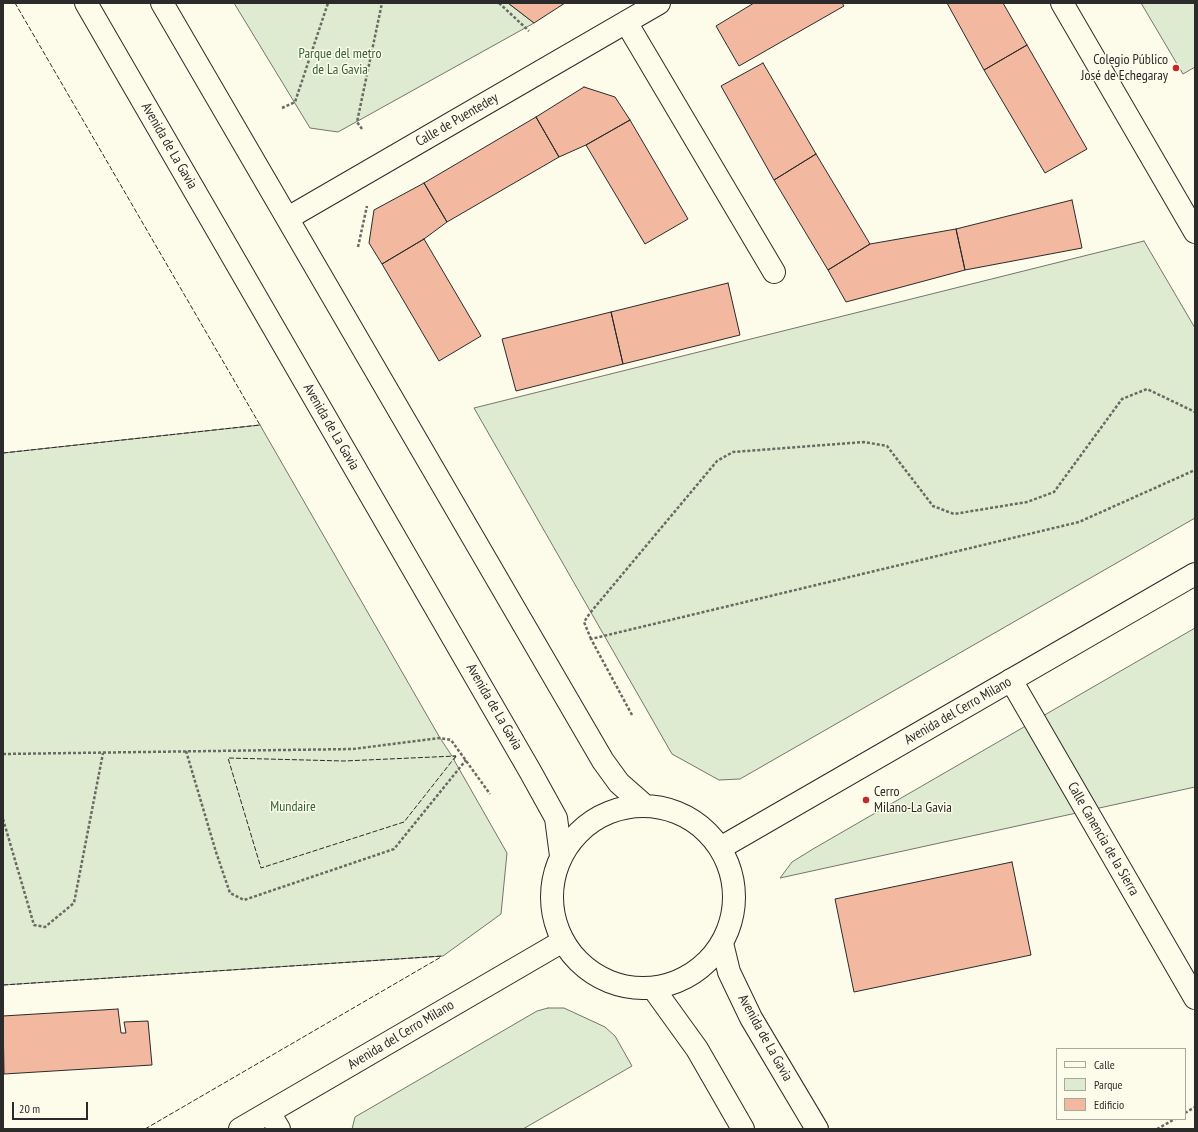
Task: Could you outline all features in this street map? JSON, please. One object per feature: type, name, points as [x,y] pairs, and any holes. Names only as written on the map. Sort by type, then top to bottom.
[{"type":"main road","name":"Avenida de La Gavia","points":[[86,3],[530,771],[556,818],[561,856]]},
{"type":"main road","points":[[162,3],[603,761],[619,783],[644,805]]},
{"type":"main road","name":"Calle de Puentedey","points":[[288,218],[660,3]]},
{"type":"main road","points":[[1062,3],[1195,232]]},
{"type":"main road","points":[[626,22],[774,272]]},
{"type":"main road","name":"Avenida del Cerro Milano","points":[[722,847],[1195,574]]},
{"type":"main road","name":"Calle Canencia de la Sierra","points":[[1011,680],[1195,998]]},
{"type":"main road","points":[[644,805],[666,808],[687,816],[706,829],[722,847],[733,878],[734,911],[722,943],[704,965],[681,981],[653,988],[616,985],[583,966],[563,941],[552,910],[553,882],[561,856],[581,829],[610,811],[644,805]]},
{"type":"main road","name":"Avenida del Cerro Milano","points":[[240,1129],[274,1121],[563,941]]},
{"type":"main road","name":"Avenida de La Gavia","points":[[722,943],[729,972],[750,1018],[817,1129]]},
{"type":"main road","points":[[653,988],[697,1049],[743,1129]]},
{"type":"path","points":[[282,108],[294,102],[328,3]]},
{"type":"path","points":[[362,129],[357,122],[382,3]]},
{"type":"path","points":[[499,3],[529,31]]},
{"type":"path","points":[[358,247],[367,206]]},
{"type":"path","points":[[632,715],[591,639],[584,622],[717,461],[733,452],[864,442],[887,446],[933,506],[954,514],[1027,502],[1054,492],[1122,399],[1146,389],[1195,412]]},
{"type":"path","points":[[591,639],[1079,522],[1195,470]]},
{"type":"path","points":[[3,754],[353,749],[440,738],[451,740],[490,794]]},
{"type":"path","points":[[186,751],[216,852],[230,893],[244,900],[394,849],[466,760]]},
{"type":"path","points":[[3,820],[34,925],[45,927],[74,903],[103,753]]},
{"type":"path","points":[[1186,1112],[1195,1107]]},
{"type":"path","points":[[1157,1129],[1173,1120]]},
{"type":"green space","name":"Parque del metro de La Gavia","points":[[234,3],[508,3],[534,23],[338,132],[310,128]]},
{"type":"green space","points":[[1141,3],[1195,3],[1195,67],[1183,74]]},
{"type":"green space","points":[[1144,241],[1195,328],[1195,518],[740,779],[719,780],[672,754],[474,408]]},
{"type":"green space","name":"Mundaire","points":[[260,425],[440,738],[452,756],[456,756],[454,760],[507,853],[501,914],[443,956],[3,985],[3,453]]},
{"type":"green space","points":[[1195,628],[1195,787],[780,878],[792,862],[813,849]]},
{"type":"green space","points":[[548,1008],[564,1008],[605,1027],[615,1036],[632,1066],[523,1129],[352,1129],[355,1117],[537,1011]]},
{"type":"building","points":[[508,3],[565,3],[534,23]]},
{"type":"building","points":[[754,3],[842,3],[844,6],[739,66],[716,26]]},
{"type":"building","points":[[947,3],[1003,3],[1027,45],[984,70]]},
{"type":"building","points":[[1027,45],[1087,149],[1045,173],[984,70]]},
{"type":"building","points":[[763,63],[816,154],[774,180],[721,86]]},
{"type":"building","points":[[584,87],[615,97],[630,120],[586,145],[559,157],[536,117]]},
{"type":"building","points":[[536,117],[559,157],[447,222],[424,183]]},
{"type":"building","points":[[630,120],[688,219],[645,244],[586,145]]},
{"type":"building","points":[[816,154],[870,244],[828,270],[774,180]]},
{"type":"building","points":[[424,183],[447,222],[424,239],[382,264],[369,243],[374,210]]},
{"type":"building","points":[[1072,200],[1082,248],[965,270],[956,229]]},
{"type":"building","points":[[956,229],[965,270],[846,302],[828,270],[870,244]]},
{"type":"building","points":[[424,239],[481,336],[439,361],[382,264]]},
{"type":"building","points":[[728,283],[740,335],[623,364],[611,312]]},
{"type":"building","points":[[611,312],[623,364],[516,391],[502,339]]},
{"type":"building","points":[[1012,862],[1031,955],[854,992],[835,899]]},
{"type":"building","points":[[118,1009],[121,1033],[126,1033],[124,1022],[148,1021],[152,1065],[4,1074],[3,1016]]},
{"type":"fence","points":[[3,453],[260,425],[15,3]]},
{"type":"fence","points":[[456,756],[404,822],[261,868],[228,758],[344,761],[456,756]]},
{"type":"fence","points":[[3,985],[443,956]]},
{"type":"fence","points":[[145,1129],[441,957]]},
{"type":"place","name":"Colegio Público José de Echegaray","points":[[1176,68]]},
{"type":"place","name":"Cerro Milano-La Gavia","points":[[866,800]]}]
